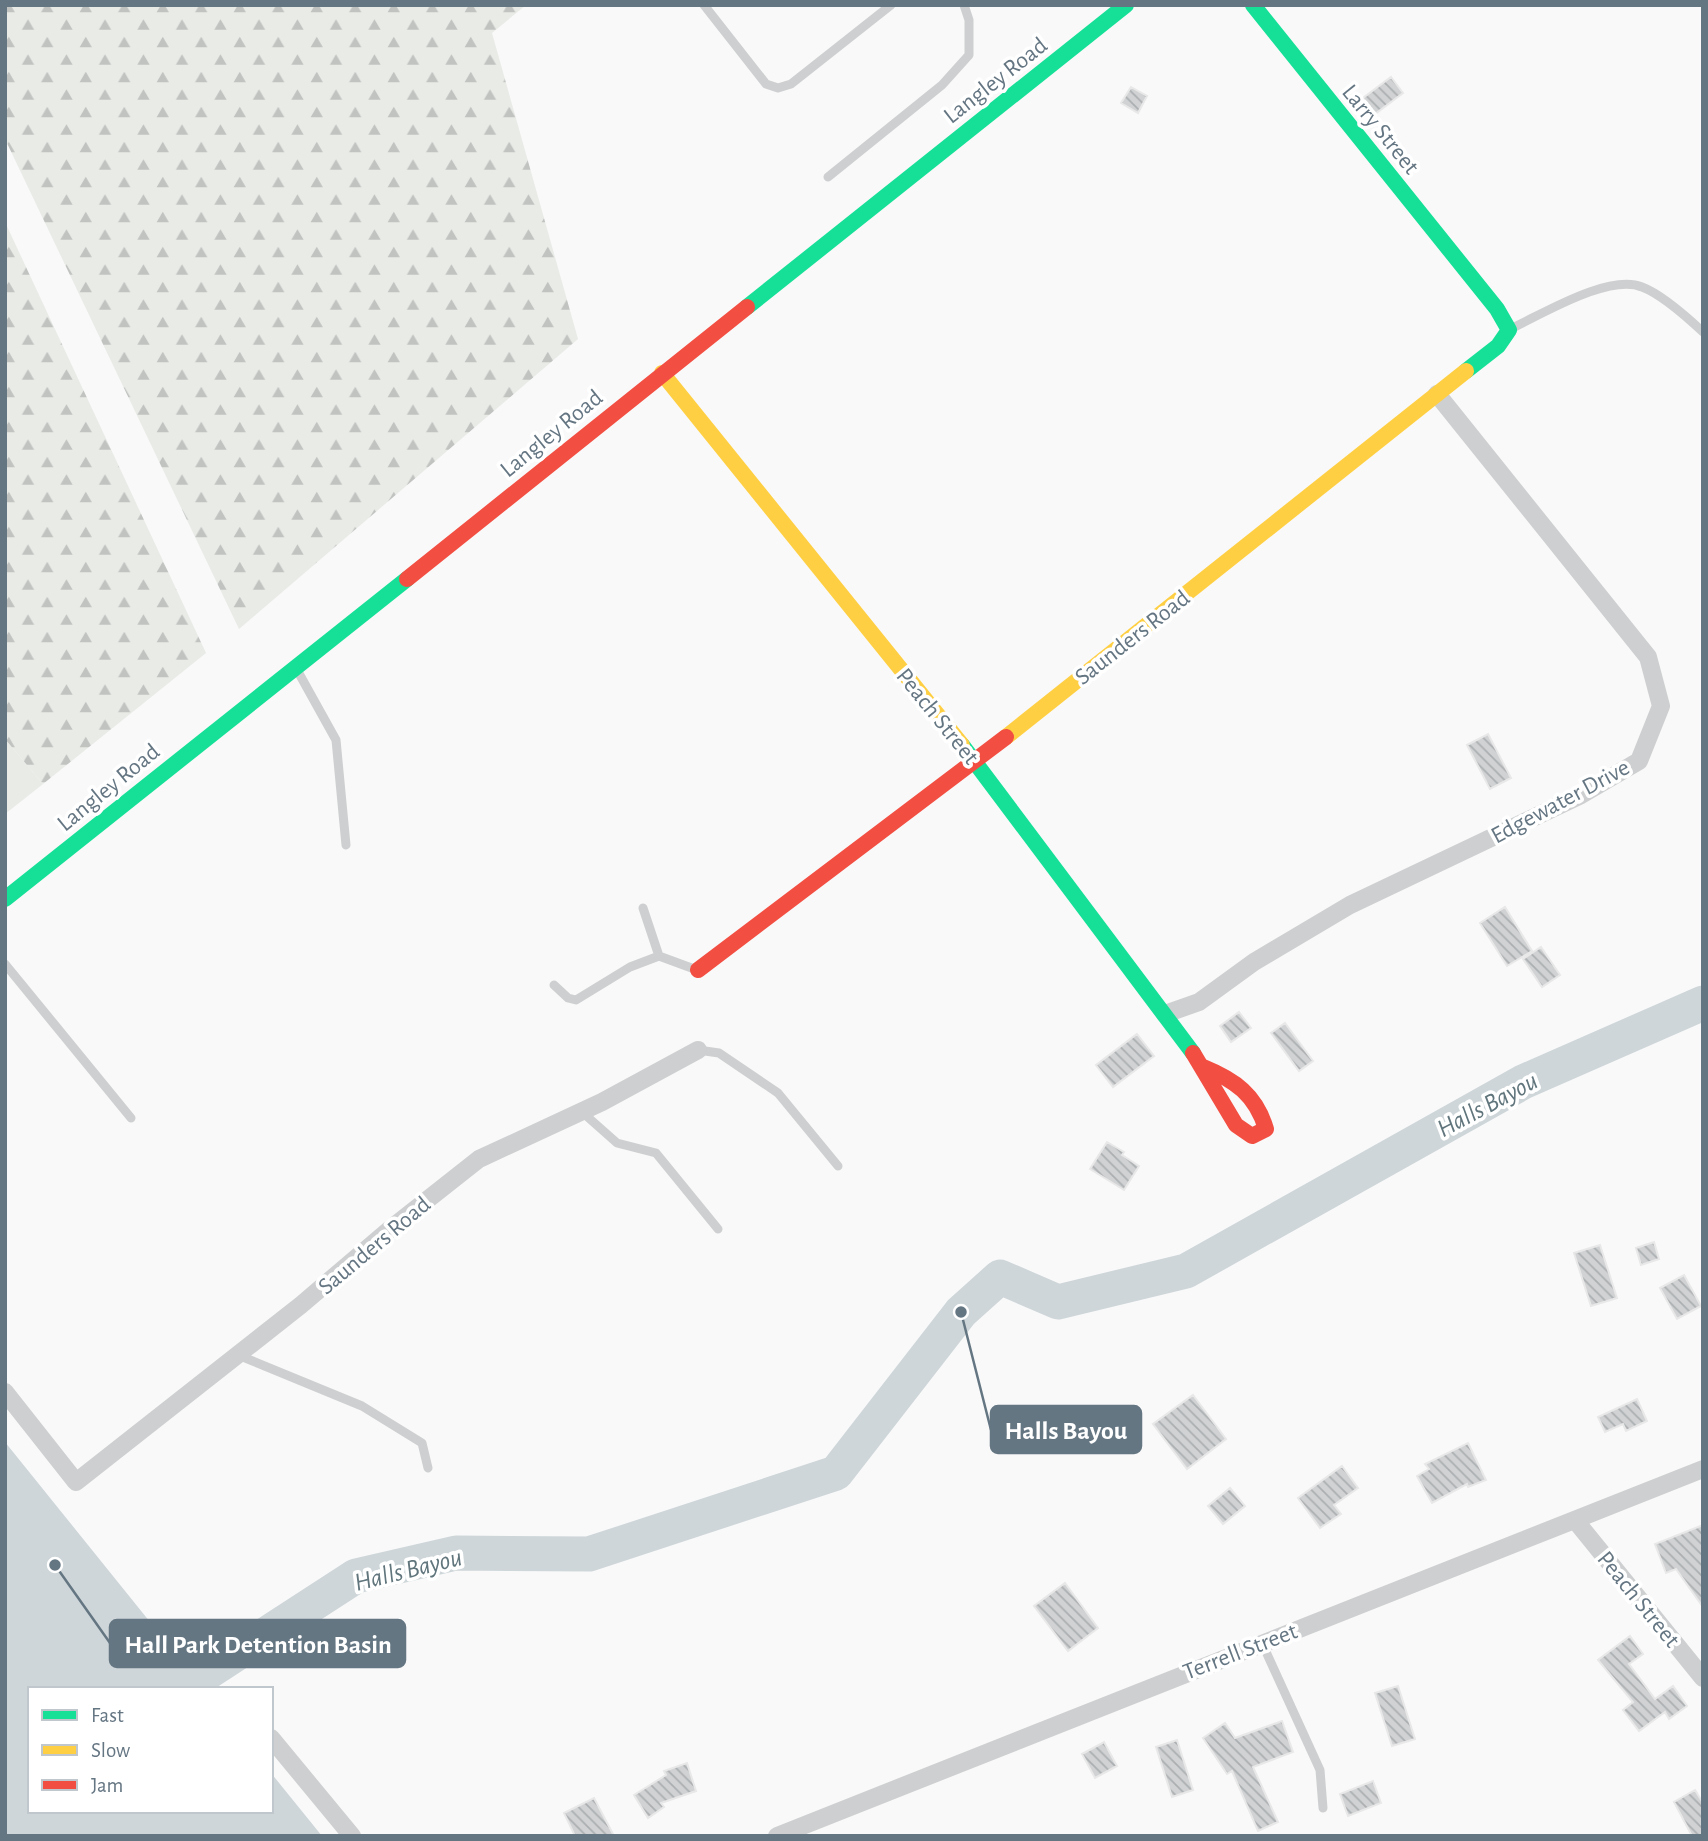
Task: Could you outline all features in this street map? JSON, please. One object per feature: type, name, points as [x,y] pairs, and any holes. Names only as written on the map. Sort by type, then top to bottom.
[{"type":"street","name":"Langley Road","points":[[5,899],[1126,5]]},
{"type":"street","name":"Larry Street","points":[[1253,5],[1497,309],[1509,330]]},
{"type":"street","name":"Saunders Road","points":[[698,970],[975,761],[1498,346],[1509,330]]},
{"type":"street","name":"Peach Street","points":[[662,373],[975,761],[1203,1067]]},
{"type":"street","name":"Edgewater Drive","points":[[1165,1014],[1199,1002],[1254,962],[1350,905],[1581,795],[1639,761],[1661,706],[1648,657],[1437,394]]},
{"type":"street","name":"Saunders Road","points":[[5,1392],[76,1482],[301,1305],[389,1230],[479,1159],[582,1112],[698,1050]]},
{"type":"street","name":"Terrell Street","points":[[777,1836],[1703,1469]]},
{"type":"street","name":"Peach Street","points":[[1575,1520],[1703,1678]]},
{"type":"street","points":[[273,1740],[352,1836]]},
{"type":"lane","points":[[704,5],[766,84],[778,88],[791,84],[891,5]]},
{"type":"lane","points":[[828,177],[942,85],[969,55],[969,20],[964,5]]},
{"type":"lane","points":[[1509,330],[1591,292],[1622,284],[1641,286],[1703,332]]},
{"type":"lane","points":[[295,667],[336,740],[346,845]]},
{"type":"lane","points":[[643,908],[659,956]]},
{"type":"lane","points":[[554,985],[568,999],[576,1000],[630,967],[659,956],[698,970]]},
{"type":"lane","points":[[5,964],[131,1118]]},
{"type":"lane","points":[[698,1050],[719,1053],[778,1093],[838,1166]]},
{"type":"lane","points":[[582,1112],[617,1143],[656,1153],[718,1229]]},
{"type":"lane","points":[[238,1355],[362,1406],[422,1443],[428,1468]]},
{"type":"lane","points":[[1262,1643],[1320,1770],[1323,1808]]},
{"type":"green space","points":[[5,5],[526,5],[492,33],[578,339],[239,629],[5,139]]},
{"type":"green space","points":[[5,222],[206,653],[43,784],[5,739]]},
{"type":"green space","points":[[5,739],[43,784],[5,814]]},
{"type":"shaded area","points":[[5,1442],[202,1687],[28,1687],[28,1813],[273,1813],[273,1775],[322,1836],[5,1836]]},
{"type":"building","points":[[1391,77],[1403,93],[1375,114],[1363,98]]},
{"type":"building","points":[[1131,87],[1147,96],[1138,113],[1121,103]]},
{"type":"building","points":[[1488,734],[1511,778],[1490,789],[1467,745]]},
{"type":"building","points":[[1505,907],[1532,951],[1507,966],[1480,923]]},
{"type":"building","points":[[1541,947],[1560,975],[1542,987],[1523,959]]},
{"type":"building","points":[[1239,1012],[1251,1028],[1231,1042],[1220,1026]]},
{"type":"building","points":[[1285,1023],[1313,1061],[1299,1071],[1271,1033]]},
{"type":"building","points":[[1137,1034],[1154,1056],[1113,1087],[1096,1065]]},
{"type":"building","points":[[1107,1142],[1124,1152],[1122,1155],[1139,1166],[1124,1190],[1090,1169]]},
{"type":"building","points":[[1654,1242],[1659,1259],[1641,1265],[1636,1248]]},
{"type":"building","points":[[1600,1245],[1617,1298],[1591,1306],[1574,1253]]},
{"type":"building","points":[[1684,1275],[1701,1306],[1677,1319],[1660,1288]]},
{"type":"building","points":[[1193,1395],[1226,1439],[1187,1469],[1153,1424]]},
{"type":"building","points":[[1637,1399],[1647,1421],[1626,1431],[1623,1424],[1605,1432],[1598,1417]]},
{"type":"building","points":[[1468,1443],[1486,1480],[1468,1487],[1467,1484],[1432,1503],[1417,1476],[1429,1469],[1425,1464]]},
{"type":"building","points":[[1342,1466],[1358,1488],[1334,1505],[1341,1514],[1320,1528],[1298,1498]]},
{"type":"building","points":[[1230,1488],[1245,1506],[1223,1524],[1208,1506]]},
{"type":"building","points":[[1703,1525],[1703,1607],[1676,1569],[1666,1573],[1655,1544]]},
{"type":"building","points":[[1065,1583],[1098,1628],[1068,1651],[1034,1606]]},
{"type":"building","points":[[1630,1636],[1643,1654],[1629,1664],[1655,1699],[1673,1686],[1687,1706],[1669,1719],[1665,1712],[1639,1731],[1623,1710],[1633,1702],[1598,1660]]},
{"type":"building","points":[[1398,1686],[1415,1739],[1392,1746],[1375,1693]]},
{"type":"building","points":[[1282,1721],[1293,1752],[1253,1767],[1278,1822],[1258,1831],[1232,1771],[1227,1774],[1203,1738],[1225,1723],[1235,1738]]},
{"type":"building","points":[[1177,1740],[1193,1790],[1172,1797],[1156,1747]]},
{"type":"building","points":[[1104,1742],[1117,1766],[1095,1778],[1082,1754]]},
{"type":"building","points":[[687,1763],[696,1791],[661,1803],[664,1807],[648,1818],[634,1795],[666,1775],[664,1771]]},
{"type":"building","points":[[1373,1781],[1381,1803],[1348,1816],[1340,1794]]},
{"type":"building","points":[[1695,1790],[1703,1803],[1703,1836],[1692,1836],[1674,1802]]},
{"type":"building","points":[[594,1798],[614,1836],[575,1836],[564,1813]]},
{"type":"waterway","name":"Halls Bayou","points":[[185,1687],[356,1576],[456,1553],[589,1554],[836,1473],[961,1312],[1000,1277],[1058,1302],[1186,1271],[1523,1082],[1703,1003]]},
{"type":"traffic: fast","points":[[747,307],[1126,5]]},
{"type":"traffic: fast","points":[[1253,5],[1497,309],[1509,330],[1498,346],[1466,371]]},
{"type":"traffic: fast","points":[[5,899],[407,579]]},
{"type":"traffic: fast","points":[[962,745],[1193,1053]]},
{"type":"traffic: slow","points":[[1006,737],[1466,371]]},
{"type":"traffic: slow","points":[[662,373],[962,745]]},
{"type":"traffic: jam","points":[[407,579],[747,307]]},
{"type":"traffic: jam","points":[[698,970],[1006,737]]},
{"type":"traffic: jam","points":[[1193,1053],[1236,1125],[1252,1136],[1266,1129],[1262,1117],[1243,1090],[1225,1077],[1203,1067]]},
{"type":"place","name":"Halls Bayou","points":[[961,1312]]},
{"type":"place","name":"Hall Park Detention Basin","points":[[55,1565]]}]
